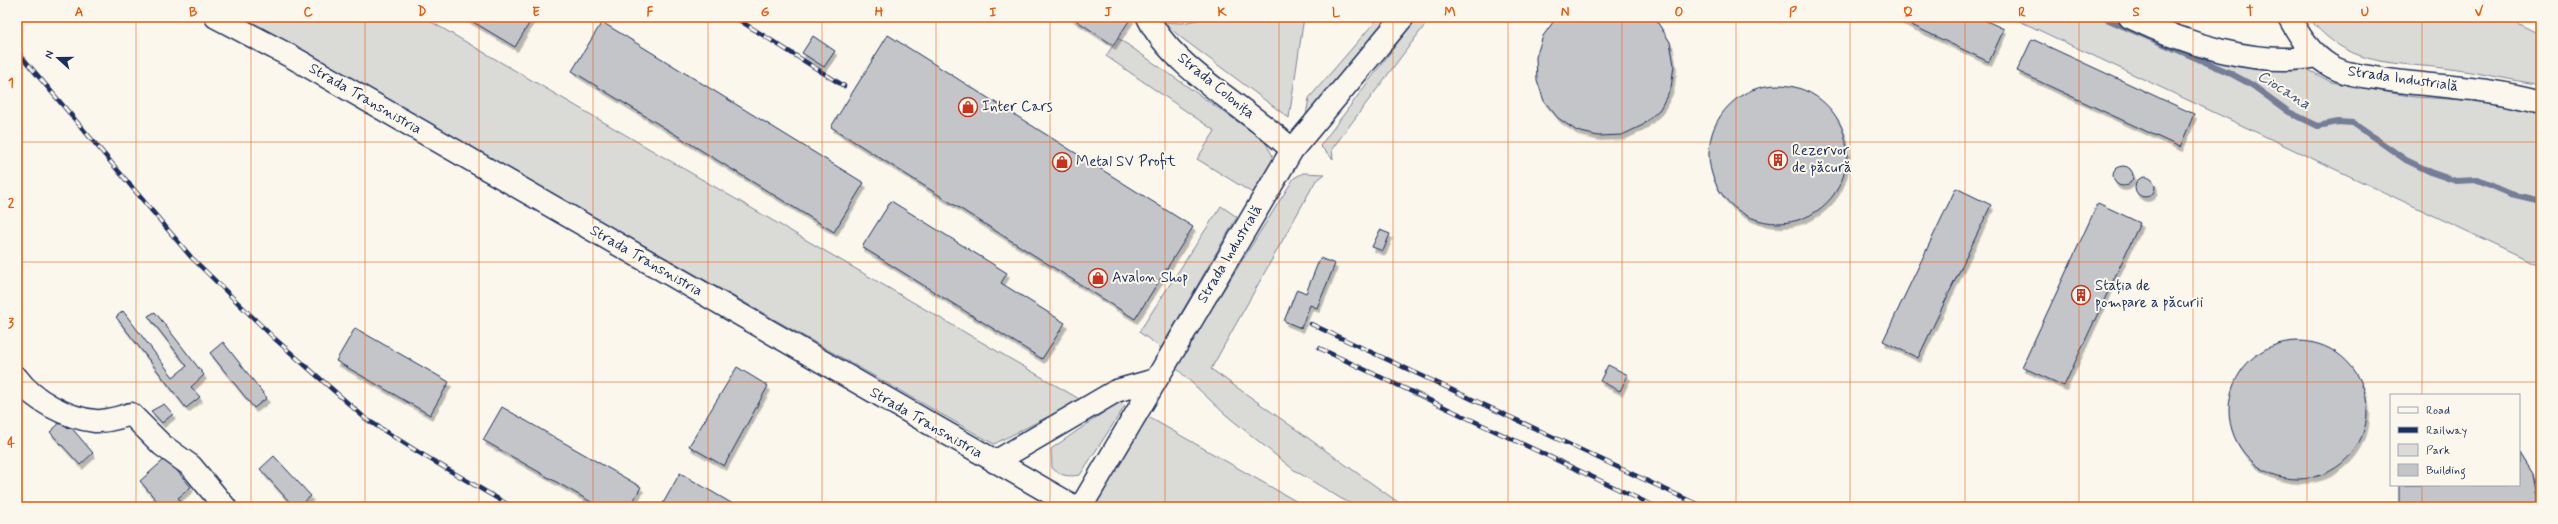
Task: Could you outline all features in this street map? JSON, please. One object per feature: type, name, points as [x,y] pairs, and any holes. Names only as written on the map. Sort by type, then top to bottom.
[{"type":"street","name":"Strada Transnistria","points":[[216,17],[306,65],[1075,507]]},
{"type":"street","name":"Strada Colonița","points":[[1148,17],[1176,57],[1272,130],[1292,150]]},
{"type":"street","name":"Strada Industrială","points":[[1081,507],[1292,150],[1403,17]]},
{"type":"street","points":[[2130,17],[2166,34],[2214,49],[2282,60],[2317,56]]},
{"type":"street","name":"Strada Industrială","points":[[2289,17],[2302,42],[2317,56],[2348,73],[2399,82],[2488,90],[2541,102]]},
{"type":"street","points":[[17,378],[25,388],[51,406],[95,422],[132,414],[162,445],[191,466],[225,507]]},
{"type":"street","points":[[995,462],[1116,391],[1155,380]]},
{"type":"green space","points":[[241,17],[423,17],[1081,400],[994,444]]},
{"type":"green space","points":[[1212,17],[1304,17],[1289,118],[1179,36],[1164,22],[1182,23]]},
{"type":"green space","points":[[1379,17],[1387,17],[1305,121],[1309,98]]},
{"type":"green space","points":[[1417,17],[1431,17],[1332,149],[1333,159],[1320,146]]},
{"type":"green space","points":[[2011,17],[2148,17],[2185,35],[2276,53],[2283,51],[2307,69],[2331,82],[2415,97],[2498,102],[2541,114],[2541,266]]},
{"type":"green space","points":[[2308,17],[2505,17],[2541,35],[2541,85],[2462,71],[2373,60],[2340,46],[2324,34]]},
{"type":"green space","points":[[1118,38],[1264,140],[1275,160],[1254,194],[1197,159],[1215,131],[1106,56]]},
{"type":"green space","points":[[1303,173],[1325,174],[1315,182],[1211,369],[1405,507],[1357,507],[1294,470],[1226,415],[1175,367],[1294,178]]},
{"type":"green space","points":[[1221,206],[1237,217],[1161,348],[1139,332]]},
{"type":"green space","points":[[1120,401],[1125,406],[1080,475],[1065,475],[1058,473],[1052,468],[1051,449]]},
{"type":"green space","points":[[1145,415],[1306,507],[1104,507],[1094,501]]},
{"type":"building","points":[[465,17],[533,17],[515,47]]},
{"type":"building","points":[[1071,17],[1130,17],[1131,18],[1113,45]]},
{"type":"building","points":[[1652,17],[1658,23],[1670,42],[1674,65],[1671,88],[1660,109],[1643,125],[1622,135],[1598,136],[1577,131],[1558,118],[1544,101],[1537,80],[1536,57],[1543,36],[1556,18]]},
{"type":"building","points":[[1895,17],[1978,17],[2004,29],[1989,62]]},
{"type":"building","points":[[602,22],[864,183],[834,232],[572,71]]},
{"type":"building","points":[[888,35],[1193,227],[1135,319],[831,127]]},
{"type":"building","points":[[813,36],[835,51],[824,67],[802,53]]},
{"type":"building","points":[[2032,39],[2194,114],[2180,147],[2017,71]]},
{"type":"building","name":"Rezervor de păcură","points":[[1778,85],[1804,90],[1827,105],[1842,128],[1847,154],[1842,180],[1827,203],[1804,218],[1778,223],[1752,218],[1729,203],[1714,180],[1709,154],[1714,128],[1729,105],[1752,90]]},
{"type":"building","points":[[2123,166],[2130,169],[2133,176],[2130,183],[2123,186],[2116,183],[2113,176],[2116,169]]},
{"type":"building","points":[[2145,177],[2152,180],[2155,187],[2152,194],[2145,197],[2138,194],[2135,187],[2138,180]]},
{"type":"building","points":[[1956,188],[1991,205],[1918,358],[1883,341]]},
{"type":"building","points":[[891,201],[1007,273],[1001,283],[1065,323],[1042,359],[862,247]]},
{"type":"building","name":"Stația de pompare a păcurii","points":[[2098,203],[2140,223],[2064,386],[2022,367]]},
{"type":"building","points":[[1380,230],[1390,234],[1383,251],[1372,247]]},
{"type":"building","points":[[1320,258],[1335,264],[1317,308],[1310,305],[1301,328],[1284,321],[1297,289],[1306,293]]},
{"type":"building","points":[[123,311],[173,377],[187,366],[148,316],[155,312],[204,375],[191,387],[200,397],[186,408],[116,317]]},
{"type":"building","points":[[355,328],[449,382],[430,415],[336,361]]},
{"type":"building","points":[[2298,341],[2324,346],[2347,361],[2362,384],[2367,410],[2362,436],[2347,459],[2324,474],[2298,479],[2272,474],[2249,459],[2234,436],[2229,410],[2234,384],[2249,361],[2272,346]]},
{"type":"building","points":[[223,342],[267,398],[254,408],[210,353]]},
{"type":"building","points":[[1608,365],[1628,375],[1620,391],[1600,381]]},
{"type":"building","points":[[737,367],[768,386],[724,466],[689,446]]},
{"type":"building","points":[[164,404],[173,414],[162,423],[151,411]]},
{"type":"building","points":[[502,407],[641,487],[630,507],[600,507],[483,440]]},
{"type":"building","points":[[62,421],[68,428],[70,426],[93,453],[80,465],[50,432]]},
{"type":"building","points":[[2520,455],[2532,474],[2536,497],[2535,507],[2399,507],[2399,486],[2520,486]]},
{"type":"building","points":[[274,456],[311,496],[298,507],[294,507],[260,469]]},
{"type":"building","points":[[166,458],[191,487],[178,498],[186,507],[162,507],[140,481]]},
{"type":"building","points":[[680,473],[738,507],[661,507]]},
{"type":"waterway","name":"Ciocana","points":[[2102,17],[2228,72],[2252,85],[2289,112],[2318,126],[2338,122],[2353,123],[2406,160],[2433,173],[2456,181],[2478,180],[2511,194],[2541,201]]},
{"type":"railway","points":[[734,17],[844,86]]},
{"type":"railway","points":[[17,51],[191,257],[274,338],[366,419],[418,452],[512,507]]},
{"type":"railway","points":[[1311,324],[1703,507]]},
{"type":"railway","points":[[1319,348],[1656,507]]},
{"type":"place","name":"Inter Cars","points":[[968,107]]},
{"type":"place","name":"Rezervor de păcură","points":[[1778,160]]},
{"type":"place","name":"Metal SV Profit","points":[[1062,162]]},
{"type":"place","name":"Avalon Shop","points":[[1098,278]]},
{"type":"place","name":"Stația de pompare a păcurii","points":[[2081,295]]}]
